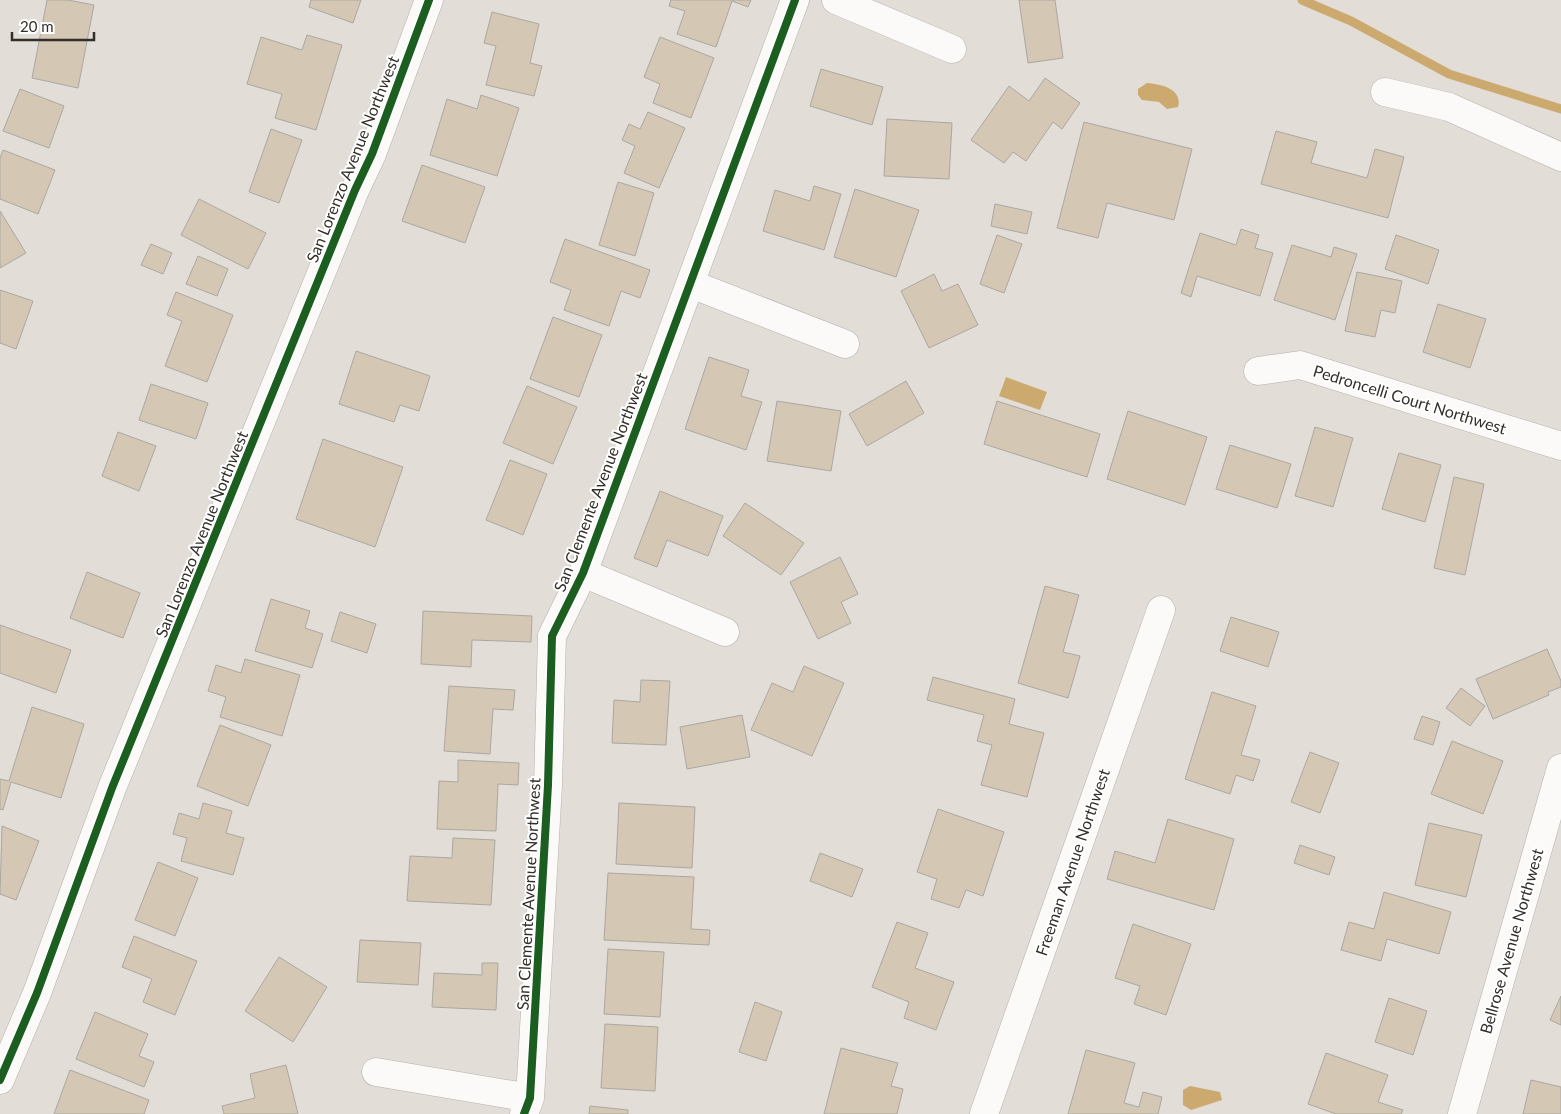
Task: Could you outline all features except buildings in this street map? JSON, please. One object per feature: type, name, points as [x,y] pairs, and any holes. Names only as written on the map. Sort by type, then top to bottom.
[{"type":"street","name":"San Lorenzo Avenue Northwest","points":[[0,1080],[37,993],[112,788],[355,190],[372,154],[429,0]]},
{"type":"street","name":"San Clemente Avenue Northwest","points":[[527,1106],[548,785],[552,636],[583,573],[692,284],[795,0]]},
{"type":"street","points":[[836,0],[952,49]]},
{"type":"street","points":[[1385,92],[1449,107],[1561,156]]},
{"type":"street","points":[[692,284],[846,344]]},
{"type":"street","name":"Pedroncelli Court Northwest","points":[[1258,371],[1300,366],[1561,446]]},
{"type":"street","points":[[583,573],[725,632]]},
{"type":"street","name":"Freeman Avenue Northwest","points":[[984,1114],[1161,610]]},
{"type":"street","name":"Bellrose Avenue Northwest","points":[[1462,1114],[1561,768]]},
{"type":"street","points":[[376,1072],[527,1106]]},
{"type":"shaded area","points":[[1147,83],[1164,86],[1174,92],[1179,101],[1178,107],[1167,109],[1159,102],[1142,100],[1138,95],[1138,89]]},
{"type":"shaded area","points":[[1006,377],[1047,392],[1040,410],[999,396]]},
{"type":"shaded area","points":[[1190,1086],[1220,1092],[1222,1100],[1191,1110],[1183,1105],[1183,1090]]},
{"type":"waterway","points":[[1302,0],[1351,21],[1449,74],[1561,109]]},
{"type":"cycle path","points":[[0,1080],[37,993],[112,788],[355,190],[372,154],[429,0]]},
{"type":"cycle path","points":[[524,1114],[530,1098],[548,785],[552,636],[583,573],[795,0]]}]
